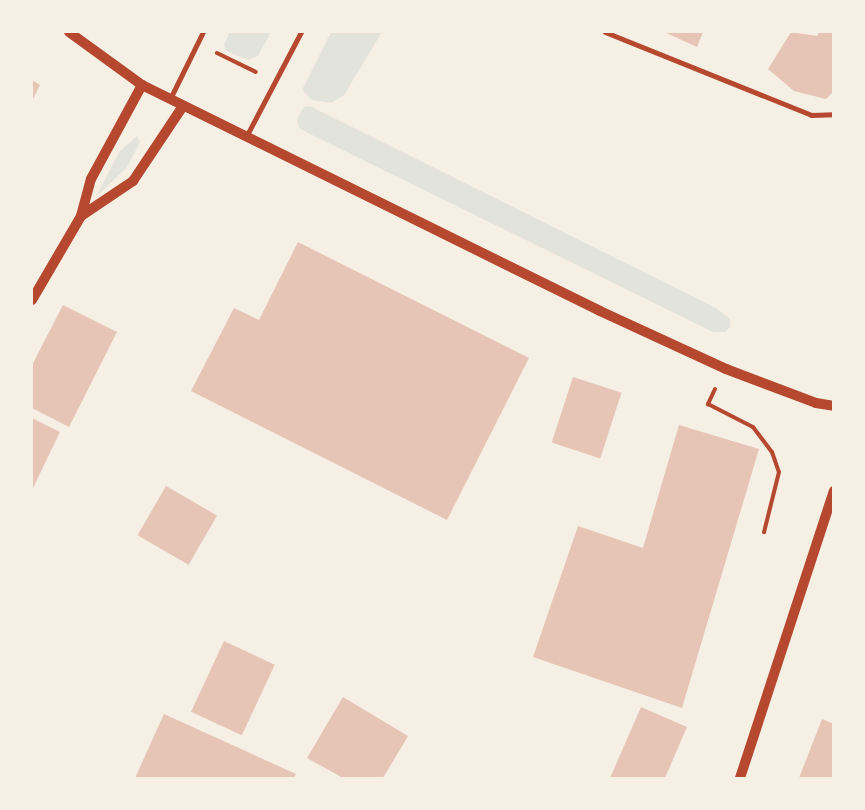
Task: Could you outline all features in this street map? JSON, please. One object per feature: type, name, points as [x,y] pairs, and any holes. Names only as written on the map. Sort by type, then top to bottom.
[{"type":"street","points":[[69,32],[142,85],[246,137],[704,359],[816,403],[834,406]]},
{"type":"street","points":[[605,32],[811,115],[834,114]]},
{"type":"street","points":[[32,300],[81,216],[91,178],[142,85]]},
{"type":"street","points":[[81,216],[133,181],[183,106]]},
{"type":"street","points":[[740,778],[834,490]]},
{"type":"lane","points":[[170,99],[203,32]]},
{"type":"lane","points":[[246,137],[301,32]]},
{"type":"path","points":[[198,43],[276,82]]},
{"type":"path","points":[[708,404],[753,427],[772,452],[779,472],[764,532]]},
{"type":"shaded area","points":[[230,32],[271,32],[258,56],[248,60],[226,51],[224,44]]},
{"type":"shaded area","points":[[331,32],[382,32],[344,95],[331,103],[312,100],[302,90]]},
{"type":"shaded area","points":[[310,106],[716,308],[730,319],[730,327],[726,332],[713,332],[308,133],[299,128],[297,119],[304,107]]},
{"type":"shaded area","points":[[137,136],[140,142],[127,167],[96,197],[119,152]]},
{"type":"building","points":[[664,32],[703,32],[697,47]]},
{"type":"building","points":[[791,32],[817,36],[819,32],[834,32],[834,91],[826,99],[794,91],[768,69]]},
{"type":"building","points":[[32,80],[40,85],[32,101]]},
{"type":"building","points":[[298,242],[529,358],[447,520],[191,391],[234,308],[259,320]]},
{"type":"building","points":[[63,305],[117,332],[69,427],[32,408],[32,365]]},
{"type":"building","points":[[573,377],[622,393],[600,458],[552,443]]},
{"type":"building","points":[[32,418],[60,432],[33,488],[32,487]]},
{"type":"building","points":[[679,425],[759,449],[682,708],[533,657],[578,526],[643,548]]},
{"type":"building","points":[[166,486],[217,516],[189,565],[138,535]]},
{"type":"building","points":[[224,641],[275,665],[242,735],[191,712]]},
{"type":"building","points":[[343,697],[408,736],[383,778],[343,778],[307,758]]},
{"type":"building","points":[[641,707],[687,727],[665,778],[610,778]]},
{"type":"building","points":[[164,714],[296,774],[294,778],[135,778]]},
{"type":"building","points":[[822,719],[834,724],[834,778],[799,778]]}]
